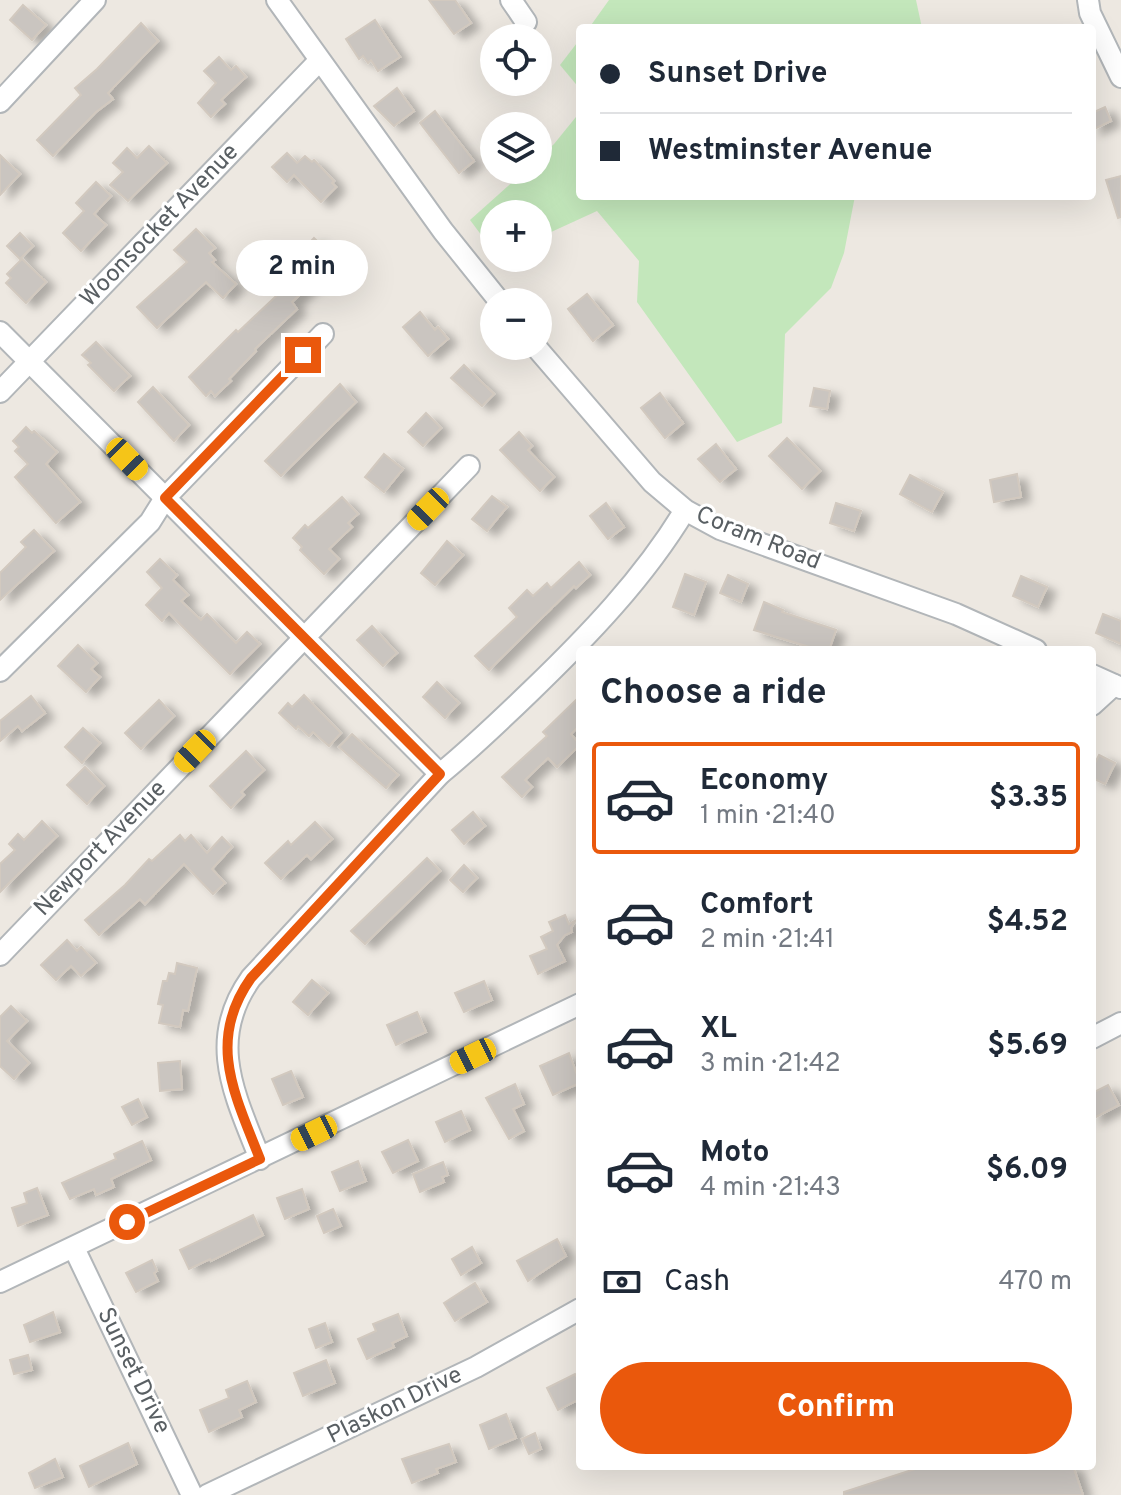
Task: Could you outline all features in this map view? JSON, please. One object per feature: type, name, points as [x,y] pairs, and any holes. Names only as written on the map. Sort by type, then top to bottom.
[{"type":"street","points":[[0,102],[95,0]]},
{"type":"street","points":[[277,0],[443,231],[489,288]]},
{"type":"street","points":[[511,0],[526,22]]},
{"type":"street","points":[[1088,0],[1095,24]]},
{"type":"street","points":[[1096,25],[1121,77]]},
{"type":"street","name":"Woonsocket Avenue","points":[[0,392],[319,61]]},
{"type":"street","points":[[0,332],[440,774]]},
{"type":"street","points":[[0,671],[150,522],[165,498],[323,334]]},
{"type":"street","name":"Coram Road","points":[[547,360],[652,482],[685,510],[720,529],[956,614],[1027,646]]},
{"type":"street","name":"Newport Avenue","points":[[0,955],[469,466]]},
{"type":"street","points":[[578,646],[640,574],[685,510]]},
{"type":"street","points":[[260,1159],[233,1089],[226,1054],[232,1013],[239,995],[251,978],[440,774],[466,754],[576,648]]},
{"type":"street","points":[[1096,677],[1118,686]]},
{"type":"street","points":[[1096,702],[1118,686]]},
{"type":"street","points":[[0,1282],[576,1006]]},
{"type":"street","points":[[1096,1036],[1121,1023]]},
{"type":"street","name":"Sunset Drive","points":[[74,1248],[192,1495]]},
{"type":"street","name":"Plaskon Drive","points":[[207,1495],[476,1367],[576,1311]]},
{"type":"green space","points":[[609,0],[916,0],[921,24],[592,24]]},
{"type":"green space","points":[[576,44],[576,84],[560,65]]},
{"type":"green space","points":[[576,117],[576,200],[854,200],[844,253],[831,288],[785,334],[782,423],[737,442],[637,302],[639,261],[597,211],[552,232],[552,200],[492,200],[510,184],[552,184],[552,146]]},
{"type":"green space","points":[[480,211],[480,233],[470,220]]},
{"type":"building","points":[[429,0],[455,0],[471,23],[454,34]]},
{"type":"building","points":[[23,5],[46,25],[32,40],[10,20]]},
{"type":"building","points":[[375,20],[400,57],[378,71],[371,60],[368,63],[363,56],[359,59],[346,39]]},
{"type":"building","points":[[141,23],[158,41],[108,93],[113,99],[53,156],[37,140],[81,95],[75,88]]},
{"type":"building","points":[[219,57],[231,70],[236,66],[246,77],[221,100],[225,104],[211,117],[198,103],[216,83],[204,71]]},
{"type":"building","points":[[397,88],[414,111],[394,126],[374,106]]},
{"type":"building","points":[[1105,107],[1111,121],[1096,128],[1096,111]]},
{"type":"building","points":[[435,111],[474,161],[459,173],[420,123]]},
{"type":"building","points":[[149,146],[167,163],[128,201],[110,185],[123,172],[113,163],[127,148],[137,158]]},
{"type":"building","points":[[287,153],[297,163],[305,156],[312,162],[314,160],[334,181],[332,183],[336,187],[321,202],[294,175],[287,182],[272,167]]},
{"type":"building","points":[[0,155],[20,174],[0,195]]},
{"type":"building","points":[[1121,176],[1121,217],[1118,218],[1106,180]]},
{"type":"building","points":[[96,182],[111,196],[94,214],[106,225],[81,251],[63,233],[84,211],[76,203]]},
{"type":"building","points":[[196,229],[215,248],[209,253],[215,260],[212,262],[236,284],[223,298],[206,282],[157,328],[137,307],[187,262],[174,250]]},
{"type":"building","points":[[20,233],[33,246],[20,259],[7,246]]},
{"type":"building","points":[[314,238],[340,262],[326,277],[322,274],[292,302],[297,309],[255,349],[229,379],[231,381],[215,396],[211,391],[206,396],[189,377],[291,282],[287,278],[307,260],[300,253]]},
{"type":"building","points":[[22,259],[46,282],[26,303],[6,283],[11,278],[7,274]]},
{"type":"building","points":[[587,294],[613,325],[593,341],[568,309]]},
{"type":"building","points":[[420,312],[435,330],[438,327],[448,339],[428,356],[403,327]]},
{"type":"building","points":[[96,342],[130,376],[114,391],[82,355]]},
{"type":"building","points":[[464,365],[494,394],[482,406],[451,378]]},
{"type":"building","points":[[340,384],[356,402],[281,476],[265,461]]},
{"type":"building","points":[[153,387],[189,425],[174,441],[138,402]]},
{"type":"building","points":[[814,388],[830,391],[827,409],[810,406]]},
{"type":"building","points":[[660,393],[683,423],[665,438],[641,408]]},
{"type":"building","points":[[426,413],[441,428],[423,446],[408,432]]},
{"type":"building","points":[[26,427],[57,452],[46,464],[80,502],[56,523],[15,477],[28,464],[15,451],[19,447],[13,441]]},
{"type":"building","points":[[519,432],[532,446],[528,450],[554,477],[540,491],[500,450]]},
{"type":"building","points":[[787,438],[820,471],[802,489],[769,456]]},
{"type":"building","points":[[716,444],[736,469],[720,482],[698,459]]},
{"type":"building","points":[[384,454],[403,469],[384,492],[365,477]]},
{"type":"building","points":[[1017,474],[1021,497],[994,502],[990,480]]},
{"type":"building","points":[[910,475],[943,492],[932,512],[900,494]]},
{"type":"building","points":[[492,496],[507,507],[487,531],[472,519]]},
{"type":"building","points":[[342,497],[358,514],[348,523],[352,527],[329,549],[339,559],[324,574],[300,550],[302,547],[293,538]]},
{"type":"building","points":[[606,503],[624,527],[608,539],[590,516]]},
{"type":"building","points":[[836,503],[861,511],[854,531],[830,523]]},
{"type":"building","points":[[34,530],[54,551],[0,600],[0,573],[26,547],[21,542]]},
{"type":"building","points":[[447,541],[463,555],[435,585],[421,573]]},
{"type":"building","points":[[160,559],[177,575],[173,580],[188,595],[181,601],[201,620],[207,614],[236,643],[247,632],[260,644],[230,674],[169,613],[162,621],[146,605],[162,588],[147,572]]},
{"type":"building","points":[[579,562],[590,575],[576,588],[574,586],[489,670],[475,656],[517,617],[509,608],[527,590],[533,596],[547,583],[551,588]]},
{"type":"building","points":[[685,574],[706,582],[694,615],[673,607]]},
{"type":"building","points":[[728,575],[748,584],[741,602],[720,593]]},
{"type":"building","points":[[1021,576],[1047,587],[1038,607],[1013,596]]},
{"type":"building","points":[[764,602],[782,612],[836,630],[830,646],[806,646],[754,630]]},
{"type":"building","points":[[1103,614],[1121,621],[1121,644],[1096,633]]},
{"type":"building","points":[[372,626],[397,653],[383,666],[357,640]]},
{"type":"building","points":[[78,645],[97,663],[91,669],[100,677],[86,692],[58,666]]},
{"type":"building","points":[[437,682],[459,703],[445,718],[423,697]]},
{"type":"building","points":[[304,695],[341,733],[329,746],[313,732],[309,736],[298,726],[296,729],[279,713],[288,703],[292,707]]},
{"type":"building","points":[[31,696],[45,713],[22,731],[18,726],[0,741],[0,721]]},
{"type":"building","points":[[159,700],[174,716],[141,749],[125,733]]},
{"type":"building","points":[[576,700],[576,729],[571,734],[576,740],[576,749],[557,767],[548,758],[525,780],[532,787],[522,797],[502,777],[547,736],[543,732]]},
{"type":"building","points":[[83,728],[100,743],[82,763],[65,747]]},
{"type":"building","points":[[352,734],[398,775],[386,788],[339,747]]},
{"type":"building","points":[[246,751],[264,770],[241,792],[244,795],[231,808],[210,786]]},
{"type":"building","points":[[1099,755],[1115,763],[1105,784],[1096,780]]},
{"type":"building","points":[[85,767],[104,786],[87,804],[67,785]]},
{"type":"building","points":[[473,812],[485,826],[464,844],[452,830]]},
{"type":"building","points":[[42,821],[57,836],[0,892],[0,864],[15,850],[9,844],[18,834],[24,840]]},
{"type":"building","points":[[315,822],[332,839],[311,859],[307,855],[281,879],[265,863],[288,841],[291,845]]},
{"type":"building","points":[[180,835],[185,841],[191,835],[207,853],[222,837],[232,847],[212,869],[225,883],[213,894],[184,864],[145,904],[140,899],[99,935],[85,920],[149,859],[152,861]]},
{"type":"building","points":[[427,858],[440,871],[365,944],[351,931]]},
{"type":"building","points":[[464,865],[477,878],[463,892],[450,880]]},
{"type":"building","points":[[565,915],[569,924],[576,920],[572,932],[557,945],[565,961],[538,974],[530,956],[547,949],[541,937],[553,931],[549,922]]},
{"type":"building","points":[[67,940],[77,951],[81,947],[96,963],[81,976],[71,966],[56,980],[41,965]]},
{"type":"building","points":[[177,963],[197,968],[188,1011],[183,1010],[180,1027],[159,1023],[163,1005],[158,1004],[163,981],[167,981],[169,973],[175,974]]},
{"type":"building","points":[[312,980],[328,993],[308,1015],[293,1002]]},
{"type":"building","points":[[484,981],[492,1000],[464,1012],[455,993]]},
{"type":"building","points":[[11,1006],[27,1021],[7,1041],[29,1063],[14,1079],[0,1066],[0,1017]]},
{"type":"building","points":[[417,1012],[426,1032],[396,1045],[387,1025]]},
{"type":"building","points":[[569,1053],[576,1072],[576,1085],[553,1095],[540,1066]]},
{"type":"building","points":[[180,1061],[182,1089],[160,1091],[158,1063]]},
{"type":"building","points":[[291,1071],[303,1097],[283,1105],[272,1079]]},
{"type":"building","points":[[515,1084],[524,1104],[513,1109],[524,1131],[509,1139],[486,1098]]},
{"type":"building","points":[[1108,1085],[1119,1105],[1096,1117],[1096,1091]]},
{"type":"building","points":[[138,1099],[147,1117],[132,1125],[122,1107]]},
{"type":"building","points":[[461,1111],[470,1130],[445,1142],[436,1122]]},
{"type":"building","points":[[408,1140],[418,1161],[393,1173],[382,1152]]},
{"type":"building","points":[[142,1141],[151,1160],[111,1179],[114,1187],[96,1195],[94,1189],[70,1199],[62,1183],[116,1159],[114,1154]]},
{"type":"building","points":[[358,1161],[366,1181],[340,1191],[332,1172]]},
{"type":"building","points":[[443,1162],[448,1175],[442,1177],[444,1182],[420,1192],[413,1174]]},
{"type":"building","points":[[37,1188],[48,1215],[18,1226],[12,1208],[27,1203],[24,1193]]},
{"type":"building","points":[[302,1189],[309,1209],[285,1219],[277,1198]]},
{"type":"building","points":[[333,1209],[341,1226],[324,1233],[317,1216]]},
{"type":"building","points":[[253,1215],[263,1235],[189,1269],[180,1250]]},
{"type":"building","points":[[557,1239],[566,1256],[528,1281],[517,1261]]},
{"type":"building","points":[[472,1247],[481,1263],[461,1275],[452,1259]]},
{"type":"building","points":[[152,1260],[158,1281],[136,1292],[126,1273]]},
{"type":"building","points":[[475,1283],[487,1302],[455,1321],[444,1303]]},
{"type":"building","points":[[53,1312],[60,1332],[30,1342],[24,1325]]},
{"type":"building","points":[[398,1314],[407,1336],[392,1343],[394,1347],[367,1359],[358,1339],[376,1331],[373,1324]]},
{"type":"building","points":[[325,1323],[332,1342],[316,1348],[309,1329]]},
{"type":"building","points":[[28,1355],[32,1370],[14,1374],[10,1360]]},
{"type":"building","points":[[326,1360],[335,1383],[303,1396],[294,1373]]},
{"type":"building","points":[[575,1374],[576,1401],[558,1410],[547,1388]]},
{"type":"building","points":[[247,1381],[256,1402],[239,1410],[242,1417],[209,1432],[200,1410],[229,1398],[226,1390]]},
{"type":"building","points":[[506,1414],[516,1438],[489,1449],[480,1425]]},
{"type":"building","points":[[535,1433],[541,1449],[529,1454],[522,1439]]},
{"type":"building","points":[[128,1443],[137,1464],[89,1487],[80,1466]]},
{"type":"building","points":[[449,1444],[456,1462],[412,1483],[402,1459]]},
{"type":"building","points":[[55,1459],[63,1477],[35,1488],[29,1473]]},
{"type":"building","points":[[912,1470],[1074,1470],[1083,1495],[844,1495],[844,1492]]},
{"type":"route","points":[[127,1222],[260,1159],[233,1089],[226,1054],[232,1013],[239,995],[251,978],[440,774],[165,498],[303,355]]}]
